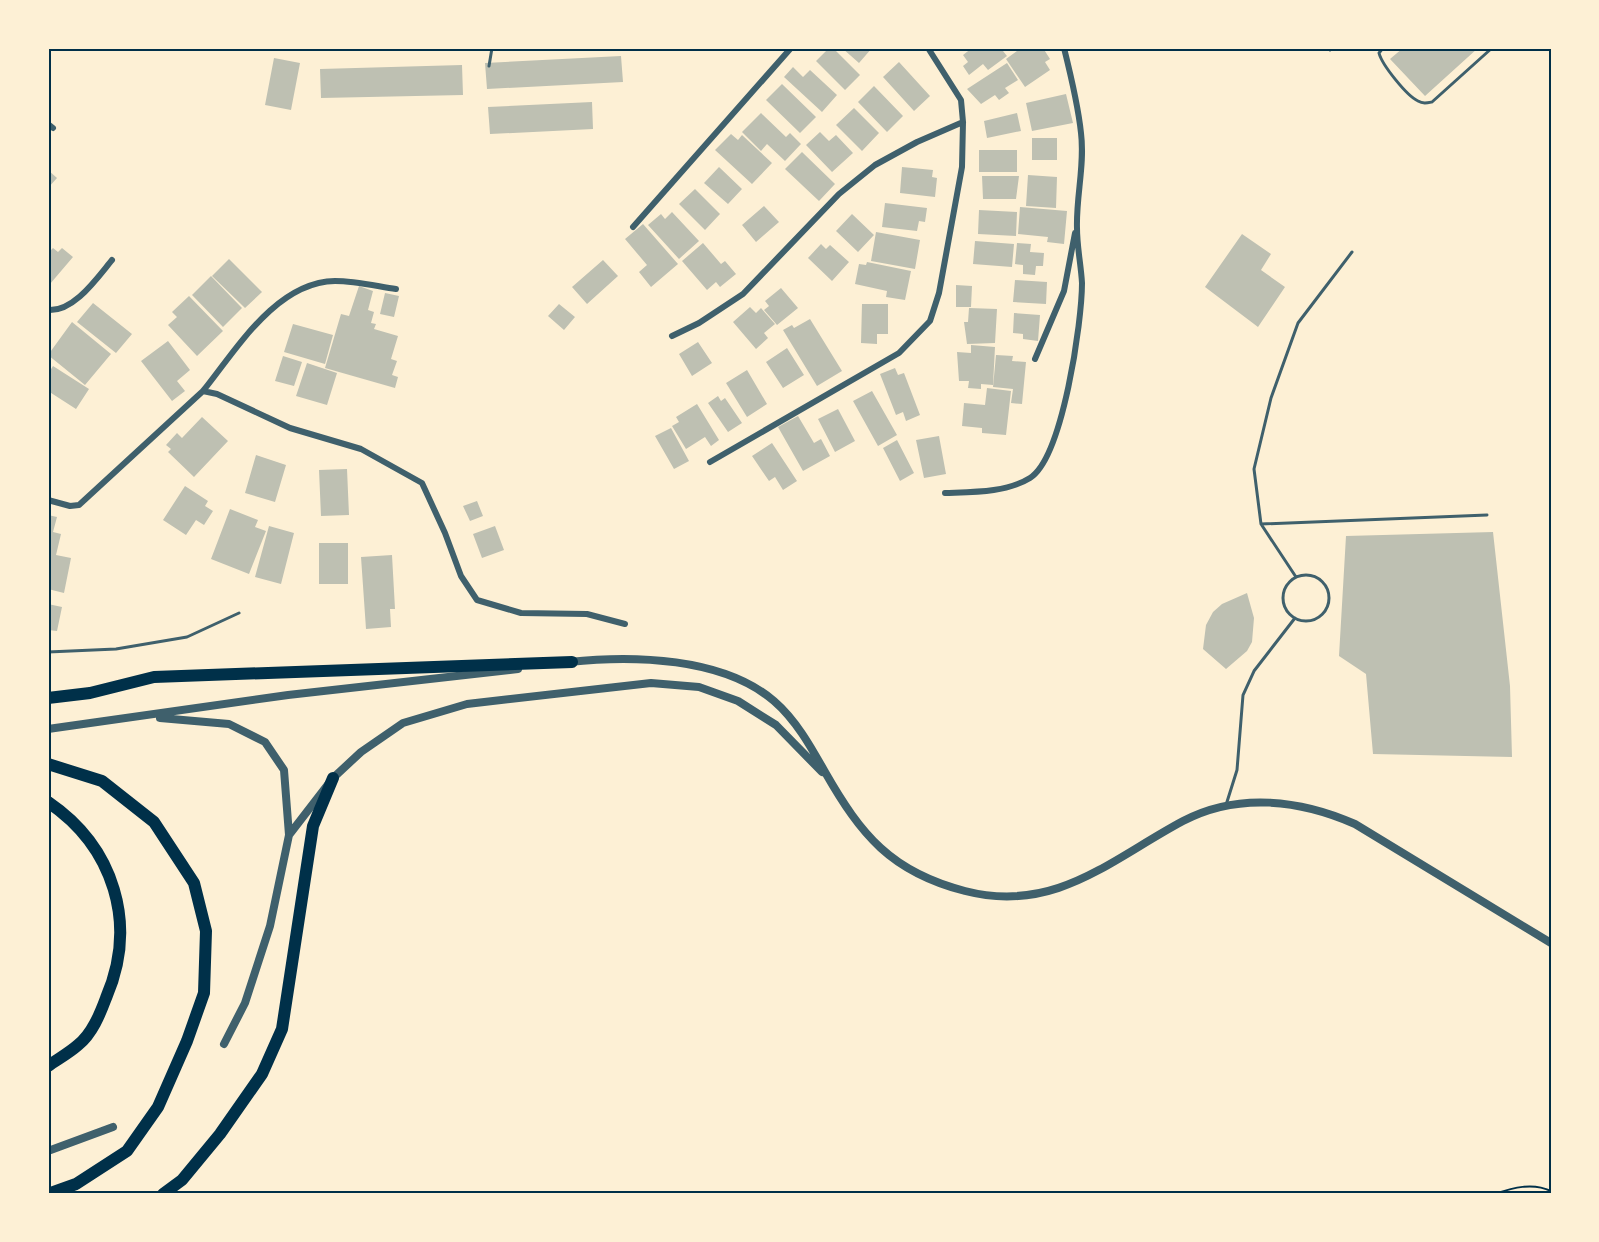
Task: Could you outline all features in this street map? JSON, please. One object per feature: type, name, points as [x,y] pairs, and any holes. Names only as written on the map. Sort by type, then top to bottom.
[{"type":"highway","points":[[48,698],[90,693],[154,677],[572,662]]},
{"type":"highway","points":[[48,764],[102,781],[154,822],[194,883],[206,931],[204,993],[188,1041],[158,1107],[127,1151],[76,1184],[48,1194]]},
{"type":"highway","points":[[163,1194],[182,1180],[220,1134],[262,1074],[282,1029],[314,826],[333,778]]},
{"type":"highway","points":[[48,802],[72,819],[97,851],[116,889],[120,926],[119,955],[113,983],[98,1018],[80,1044],[48,1066]]},
{"type":"street","points":[[633,228],[791,48]]},
{"type":"street","points":[[710,462],[899,353],[930,321],[939,293],[962,167],[963,122],[961,100],[928,48]]},
{"type":"street","points":[[1035,359],[1064,291],[1076,227],[1083,167],[1081,133],[1064,48]]},
{"type":"street","points":[[672,336],[699,323],[743,294],[839,194],[875,165],[917,142],[963,122]]},
{"type":"street","points":[[945,493],[976,492],[1009,486],[1031,478],[1042,463],[1063,412],[1074,370],[1082,284],[1076,227]]},
{"type":"street","points":[[48,310],[58,310],[89,287],[111,260]]},
{"type":"street","points":[[48,500],[70,506],[80,505],[203,391],[270,312],[301,287],[334,281],[396,289]]},
{"type":"street","points":[[203,391],[217,394],[290,428],[361,449],[422,483],[445,533],[461,576],[477,600],[521,614],[587,614],[625,624]]},
{"type":"street","points":[[48,729],[148,717],[288,695],[572,662],[628,658],[669,660],[706,668],[741,682],[774,701],[797,727],[850,816],[870,840],[896,861],[927,878],[966,891],[999,897],[1027,897],[1054,891],[1115,862],[1185,820],[1225,807],[1257,802],[1288,803],[1324,811],[1354,824],[1551,943]]},
{"type":"street","points":[[289,835],[333,778],[361,752],[403,723],[467,704],[651,683],[699,687],[738,701],[776,725],[830,782]]},
{"type":"street","points":[[148,717],[229,724],[265,742],[284,770],[289,835],[270,926],[245,1002],[224,1044]]},
{"type":"street","points":[[48,1151],[113,1127]]},
{"type":"lane","points":[[489,66],[492,48]]},
{"type":"lane","points":[[1383,48],[1379,53],[1382,62],[1416,101],[1425,104],[1432,102],[1492,48]]},
{"type":"lane","points":[[1296,577],[1261,524],[1254,469],[1271,398],[1298,323],[1352,252]]},
{"type":"lane","points":[[1261,524],[1487,516]]},
{"type":"lane","points":[[1303,575],[1318,578],[1324,584],[1329,598],[1328,605],[1318,618],[1303,621],[1295,618],[1285,608],[1283,601],[1286,587],[1296,577],[1303,575]]},
{"type":"lane","points":[[48,652],[117,649],[187,637],[239,613]]},
{"type":"lane","points":[[1225,807],[1237,770],[1243,695],[1254,671],[1295,618]]},
{"type":"path","points":[[1494,1194],[1519,1186],[1544,1188],[1551,1191]]},
{"type":"building","points":[[829,48],[833,48],[860,75],[845,90],[816,61]]},
{"type":"building","points":[[842,48],[872,48],[859,63]]},
{"type":"building","points":[[972,48],[1007,48],[1003,51],[1007,56],[988,70],[983,64],[969,75],[963,66],[968,62],[963,55]]},
{"type":"building","points":[[1021,48],[1043,48],[1050,59],[1045,62],[1050,70],[1025,87],[1006,59]]},
{"type":"building","points":[[1403,48],[1478,48],[1425,96],[1390,59]]},
{"type":"building","points":[[621,56],[623,82],[487,89],[485,63]]},
{"type":"building","points":[[274,58],[300,63],[291,110],[265,105]]},
{"type":"building","points":[[899,62],[930,96],[914,111],[883,77]]},
{"type":"building","points":[[1007,63],[1018,80],[1005,88],[1009,93],[999,100],[995,95],[981,104],[967,89]]},
{"type":"building","points":[[462,65],[463,95],[321,98],[320,69]]},
{"type":"building","points":[[793,67],[803,77],[810,70],[837,95],[822,112],[784,77]]},
{"type":"building","points":[[782,84],[816,117],[800,133],[766,100]]},
{"type":"building","points":[[874,86],[903,116],[887,132],[858,102]]},
{"type":"building","points":[[1066,94],[1073,123],[1032,131],[1026,103]]},
{"type":"building","points":[[592,102],[593,129],[490,134],[488,107]]},
{"type":"building","points":[[854,108],[879,133],[862,151],[836,125]]},
{"type":"building","points":[[761,113],[786,137],[790,133],[801,144],[785,161],[767,144],[761,151],[742,132]]},
{"type":"building","points":[[1017,113],[1021,131],[987,138],[984,121]]},
{"type":"building","points":[[820,132],[829,141],[836,135],[853,153],[832,172],[806,145]]},
{"type":"building","points":[[731,134],[738,140],[742,135],[772,163],[752,184],[715,150]]},
{"type":"building","points":[[1032,138],[1057,138],[1057,160],[1032,160]]},
{"type":"building","points":[[979,150],[1017,150],[1017,172],[979,172]]},
{"type":"building","points":[[802,152],[835,184],[819,201],[785,169]]},
{"type":"building","points":[[719,167],[742,189],[728,204],[704,183]]},
{"type":"building","points":[[902,167],[933,170],[932,177],[937,178],[935,197],[900,193]]},
{"type":"building","points":[[48,170],[57,178],[48,188]]},
{"type":"building","points":[[1028,175],[1057,177],[1056,208],[1026,206]]},
{"type":"building","points":[[982,176],[1019,176],[1016,199],[983,199]]},
{"type":"building","points":[[695,189],[720,214],[705,230],[679,204]]},
{"type":"building","points":[[885,203],[927,208],[925,222],[919,221],[917,231],[882,227]]},
{"type":"building","points":[[764,206],[779,222],[756,242],[742,225]]},
{"type":"building","points":[[1020,207],[1067,211],[1064,244],[1047,242],[1048,237],[1018,234]]},
{"type":"building","points":[[979,210],[1017,212],[1016,236],[978,234]]},
{"type":"building","points":[[672,212],[699,241],[679,259],[648,225],[661,214],[665,219]]},
{"type":"building","points":[[852,214],[874,235],[858,252],[836,231]]},
{"type":"building","points":[[643,224],[678,264],[651,287],[639,272],[647,265],[625,239]]},
{"type":"building","points":[[876,232],[920,240],[915,269],[871,261]]},
{"type":"building","points":[[1242,234],[1271,254],[1261,270],[1285,287],[1258,327],[1205,287]]},
{"type":"building","points":[[975,241],[1014,244],[1012,267],[973,264]]},
{"type":"building","points":[[703,243],[721,264],[725,261],[736,274],[720,287],[716,282],[707,290],[682,261]]},
{"type":"building","points":[[1017,243],[1031,244],[1030,252],[1044,253],[1043,266],[1036,266],[1035,275],[1023,274],[1023,265],[1015,264]]},
{"type":"building","points":[[821,244],[826,249],[830,245],[849,262],[832,281],[808,258]]},
{"type":"building","points":[[53,248],[58,252],[62,248],[73,257],[50,284],[48,253]]},
{"type":"building","points":[[229,259],[262,292],[245,308],[212,276]]},
{"type":"building","points":[[603,260],[618,276],[587,304],[572,287]]},
{"type":"building","points":[[867,262],[911,271],[905,300],[886,297],[887,291],[855,284],[859,264],[866,265]]},
{"type":"building","points":[[211,276],[242,308],[223,327],[192,295]]},
{"type":"building","points":[[1015,280],[1047,282],[1046,304],[1013,302]]},
{"type":"building","points":[[956,285],[972,286],[971,307],[956,307]]},
{"type":"building","points":[[359,286],[373,291],[368,310],[374,312],[371,323],[376,324],[374,329],[398,336],[391,359],[397,361],[392,375],[398,377],[395,388],[325,368],[341,314],[349,316]]},
{"type":"building","points":[[781,288],[798,308],[777,325],[764,310],[769,306],[765,301]]},
{"type":"building","points":[[385,293],[399,296],[394,317],[380,314]]},
{"type":"building","points":[[189,296],[223,331],[197,356],[168,325],[177,317],[172,312]]},
{"type":"building","points":[[93,303],[132,334],[116,353],[77,322]]},
{"type":"building","points":[[559,304],[575,317],[564,330],[548,316]]},
{"type":"building","points":[[862,304],[888,304],[888,334],[877,334],[877,344],[861,343]]},
{"type":"building","points":[[750,307],[756,313],[761,308],[775,324],[764,333],[768,338],[756,349],[733,322]]},
{"type":"building","points":[[969,308],[997,309],[995,343],[967,344],[964,322],[968,322]]},
{"type":"building","points":[[1014,313],[1040,315],[1038,341],[1023,339],[1023,334],[1013,333]]},
{"type":"building","points":[[810,319],[842,371],[817,386],[783,330],[792,325],[794,328]]},
{"type":"building","points":[[72,322],[111,354],[85,385],[48,355]]},
{"type":"building","points":[[293,324],[333,335],[325,364],[284,352]]},
{"type":"building","points":[[168,341],[190,370],[177,381],[185,391],[172,401],[141,361]]},
{"type":"building","points":[[698,342],[712,363],[692,376],[679,354]]},
{"type":"building","points":[[971,345],[995,347],[993,385],[981,384],[981,389],[968,388],[969,381],[959,381],[957,352],[971,353]]},
{"type":"building","points":[[787,348],[804,375],[783,388],[766,362]]},
{"type":"building","points":[[996,355],[1013,356],[1012,361],[1026,362],[1022,404],[1011,403],[1013,389],[993,387]]},
{"type":"building","points":[[283,356],[302,362],[294,386],[275,381]]},
{"type":"building","points":[[307,363],[337,373],[327,405],[296,396]]},
{"type":"building","points":[[53,366],[89,389],[76,409],[48,391],[48,374]]},
{"type":"building","points":[[895,368],[898,375],[904,373],[920,415],[906,421],[903,412],[896,415],[880,374]]},
{"type":"building","points":[[747,370],[767,404],[747,417],[726,383]]},
{"type":"building","points":[[987,388],[1011,391],[1006,435],[982,433],[982,428],[962,426],[964,403],[985,405]]},
{"type":"building","points":[[872,391],[897,435],[878,446],[853,401]]},
{"type":"building","points":[[718,396],[721,401],[725,398],[742,423],[728,432],[708,403]]},
{"type":"building","points":[[697,404],[719,440],[711,446],[705,437],[686,449],[672,426],[679,422],[676,417]]},
{"type":"building","points":[[838,409],[855,441],[835,452],[818,419]]},
{"type":"building","points":[[798,416],[814,443],[821,439],[830,456],[803,471],[778,427]]},
{"type":"building","points":[[202,417],[228,441],[194,477],[168,452],[171,449],[166,445],[177,433],[182,438]]},
{"type":"building","points":[[671,428],[689,461],[674,469],[655,436]]},
{"type":"building","points":[[939,436],[946,474],[924,478],[916,440]]},
{"type":"building","points":[[897,440],[914,473],[900,481],[883,448]]},
{"type":"building","points":[[772,443],[797,481],[783,490],[775,477],[769,481],[752,456]]},
{"type":"building","points":[[256,455],[286,465],[275,502],[245,493]]},
{"type":"building","points":[[347,469],[349,515],[321,516],[319,470]]},
{"type":"building","points":[[185,486],[208,501],[205,506],[213,511],[204,525],[196,520],[186,535],[163,520]]},
{"type":"building","points":[[477,501],[483,516],[470,521],[463,506]]},
{"type":"building","points":[[230,509],[258,520],[255,527],[266,531],[249,574],[211,559]]},
{"type":"building","points":[[48,515],[57,517],[53,532],[61,534],[56,555],[71,558],[64,593],[48,589]]},
{"type":"building","points":[[269,526],[294,533],[281,584],[255,577]]},
{"type":"building","points":[[495,526],[504,550],[482,558],[473,534]]},
{"type":"building","points":[[1493,532],[1510,686],[1512,757],[1373,754],[1366,674],[1339,656],[1346,536]]},
{"type":"building","points":[[319,543],[348,543],[348,584],[319,584]]},
{"type":"building","points":[[392,555],[395,609],[390,609],[391,627],[366,629],[361,557]]},
{"type":"building","points":[[1247,593],[1254,618],[1252,642],[1247,651],[1226,669],[1203,649],[1206,625],[1213,612],[1222,604]]},
{"type":"building","points":[[48,604],[62,607],[57,631],[48,630]]}]
